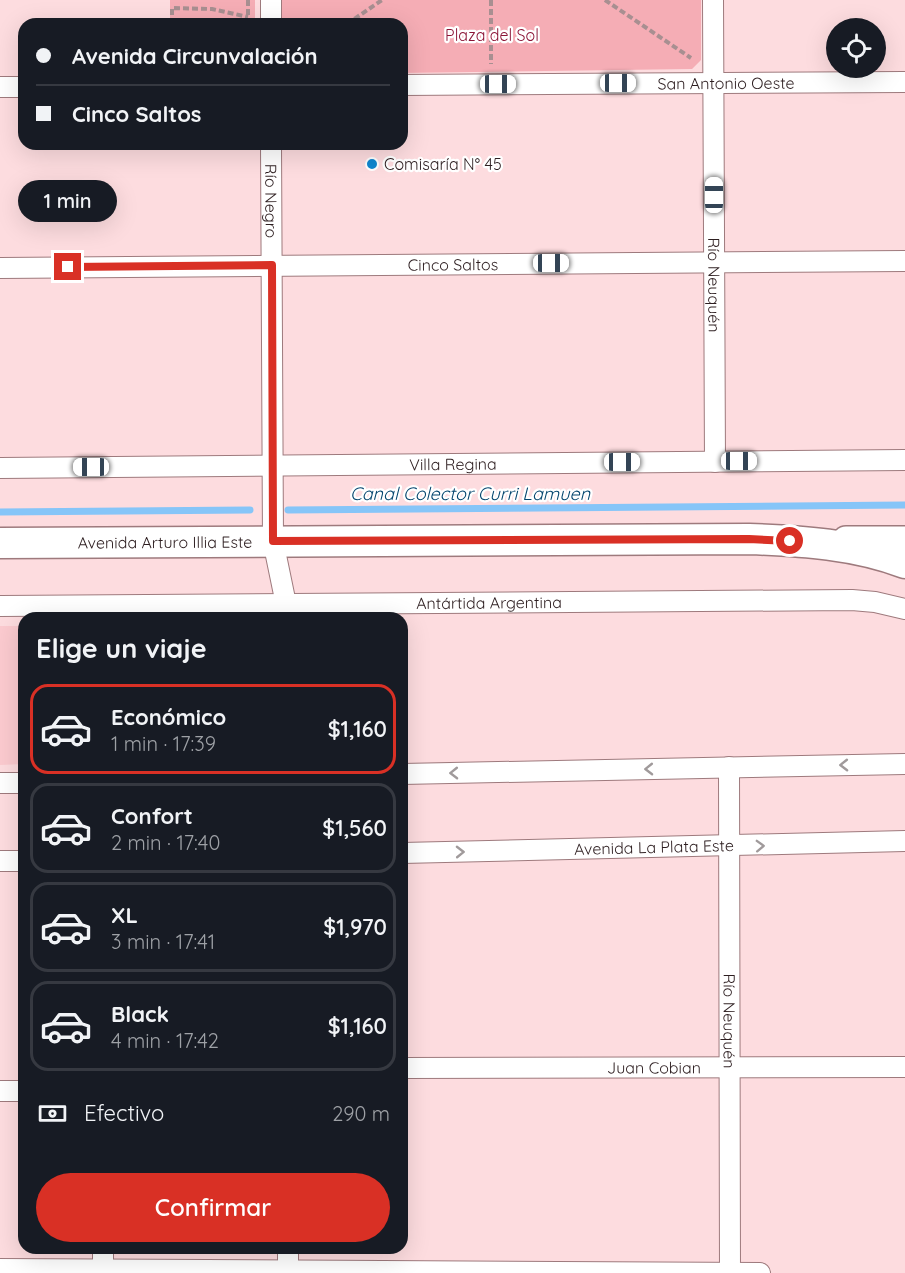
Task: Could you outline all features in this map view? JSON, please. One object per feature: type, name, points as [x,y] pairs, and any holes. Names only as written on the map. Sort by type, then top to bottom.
[{"type":"main road","points":[[749,539],[832,545],[861,550],[905,563]]},
{"type":"main road","name":"Avenida Arturo Illia Este","points":[[0,543],[905,540]]},
{"type":"street","points":[[271,0],[271,18]]},
{"type":"street","name":"Río Neuquén","points":[[713,0],[715,462]]},
{"type":"street","name":"San Antonio Oeste","points":[[408,85],[905,82]]},
{"type":"street","points":[[0,87],[18,87]]},
{"type":"street","name":"Río Negro","points":[[271,150],[273,541],[286,611]]},
{"type":"street","name":"Cinco Saltos","points":[[0,268],[905,261]]},
{"type":"street","name":"Villa Regina","points":[[0,468],[905,460]]},
{"type":"street","name":"Antártida Argentina","points":[[0,606],[286,611],[852,600],[875,602],[905,609]]},
{"type":"street","points":[[408,774],[904,764]]},
{"type":"street","name":"Río Neuquén","points":[[729,767],[730,1273]]},
{"type":"street","points":[[0,783],[18,783]]},
{"type":"street","name":"Avenida La Plata Este","points":[[408,853],[905,841]]},
{"type":"street","points":[[0,861],[18,861]]},
{"type":"street","name":"Juan Cobian","points":[[408,1068],[905,1067]]},
{"type":"street","points":[[0,1091],[18,1091]]},
{"type":"street","points":[[103,1269],[104,1254]]},
{"type":"street","points":[[288,1254],[288,1272]]},
{"type":"street","points":[[0,1269],[760,1273]]},
{"type":"path","points":[[172,18],[172,9],[212,9],[248,17],[248,0]]},
{"type":"path","points":[[356,18],[382,0]]},
{"type":"path","points":[[491,0],[491,64]]},
{"type":"path","points":[[605,0],[691,58]]},
{"type":"path","points":[[686,62],[694,52]]},
{"type":"path","points":[[480,64],[503,64]]},
{"type":"shaded area","points":[[0,626],[18,626],[18,764],[0,765]]},
{"type":"green space","points":[[170,0],[255,0],[255,18],[170,18]]},
{"type":"green space","name":"Plaza del Sol","points":[[282,0],[701,0],[701,60],[692,69],[408,73],[408,18],[282,18]]},
{"type":"waterway","name":"Canal Colector Curri Lamuen","points":[[288,510],[905,505]]},
{"type":"waterway","name":"Canal Colector Curri Lamuen","points":[[0,512],[250,510]]},
{"type":"place","name":"Comisaría N° 45","points":[[372,164]]},
{"type":"route","points":[[68,267],[272,265],[273,541],[749,539],[790,541]]}]
